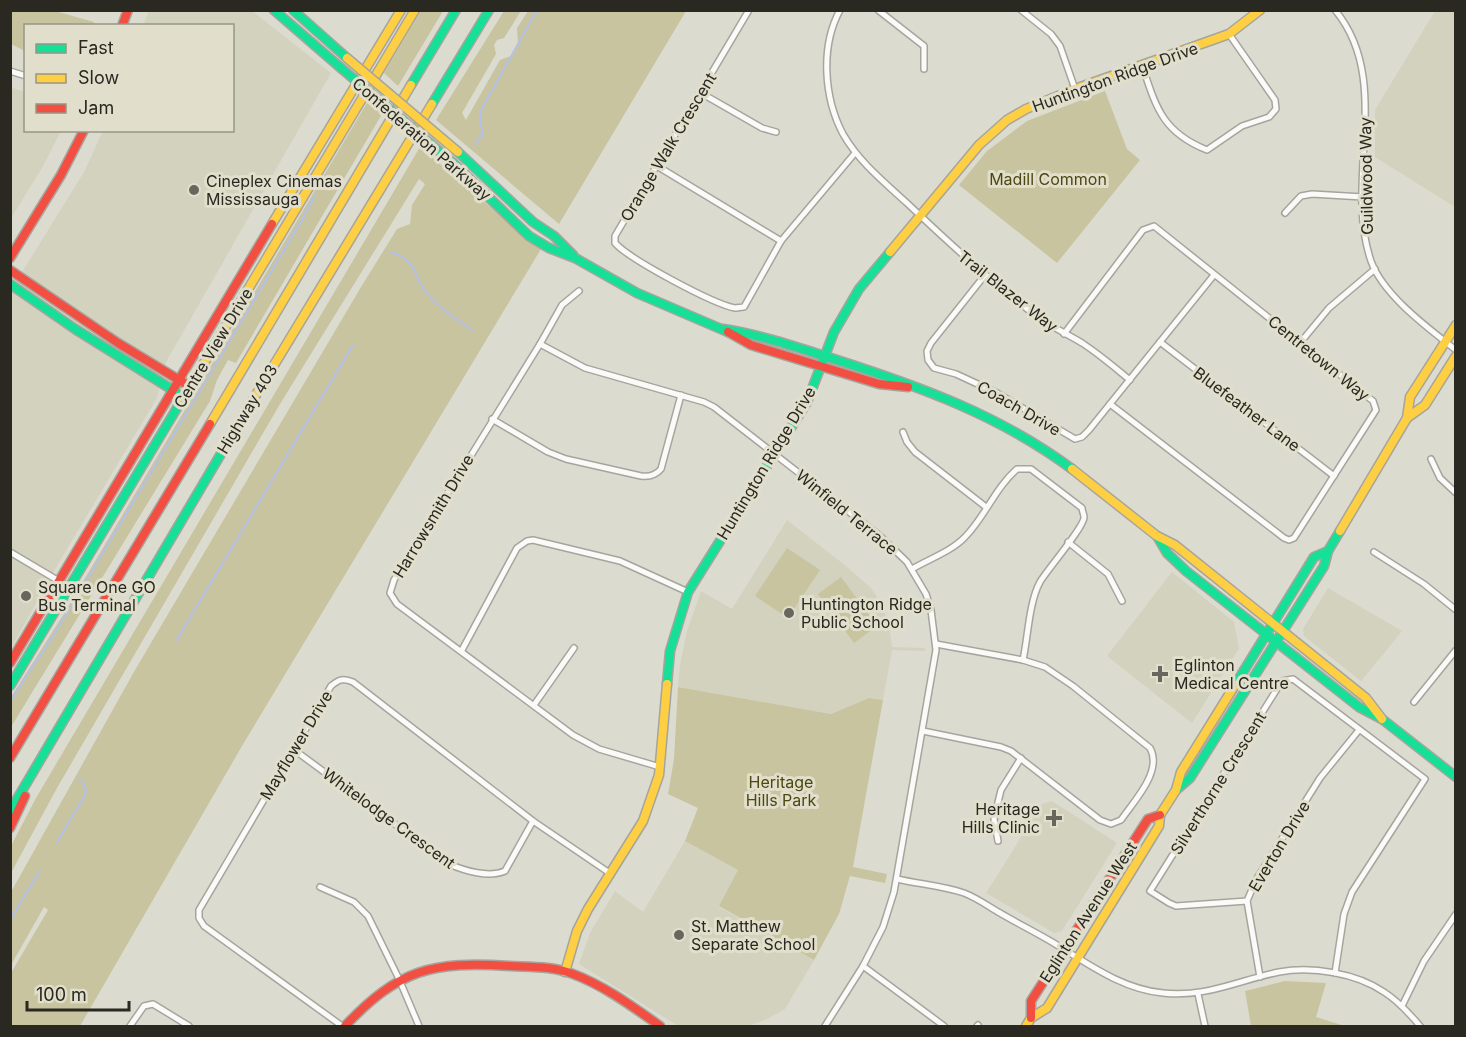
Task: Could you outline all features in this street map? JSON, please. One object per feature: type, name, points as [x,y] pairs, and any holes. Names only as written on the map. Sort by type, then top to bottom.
[{"type":"main road","name":"Confederation Parkway","points":[[274,10],[453,163],[529,236],[549,248],[575,258],[637,293],[723,329],[751,345],[879,384],[921,388]]},
{"type":"main road","name":"Confederation Parkway","points":[[292,10],[458,152],[533,222],[554,236],[575,258]]},
{"type":"main road","name":"Centre View Drive","points":[[10,663],[400,10]]},
{"type":"main road","name":"Centre View Drive","points":[[10,686],[415,10]]},
{"type":"main road","name":"Highway 403","points":[[10,758],[456,10]]},
{"type":"main road","name":"Highway 403","points":[[10,811],[276,361],[489,10]]},
{"type":"main road","name":"Huntington Ridge Drive","points":[[565,972],[583,920],[643,820],[656,784],[660,767],[670,651],[688,592],[807,402],[834,332],[854,295],[979,146],[1006,120],[1075,89],[1229,34],[1260,10]]},
{"type":"main road","points":[[10,258],[61,175],[83,132]]},
{"type":"main road","points":[[10,270],[118,344],[189,386]]},
{"type":"main road","points":[[10,284],[75,329],[183,397]]},
{"type":"main road","name":"Eglinton Avenue West","points":[[1028,1022],[1047,1008],[1159,826],[1160,815],[1176,790],[1190,778],[1324,566],[1328,551],[1407,418],[1410,397],[1455,325]]},
{"type":"main road","name":"Confederation Parkway","points":[[723,329],[751,333],[880,373],[981,413],[1026,438],[1046,450],[1157,536],[1175,545],[1274,622],[1366,698],[1382,719]]},
{"type":"main road","name":"Eglinton Avenue West","points":[[1407,418],[1425,405],[1455,356]]},
{"type":"main road","name":"Confederation Parkway","points":[[1157,536],[1167,553],[1186,571],[1359,707],[1382,719]]},
{"type":"main road","name":"Eglinton Avenue West","points":[[1176,790],[1181,772],[1314,557],[1328,551]]},
{"type":"main road","points":[[1382,719],[1455,777]]},
{"type":"main road","points":[[10,747],[24,733]]},
{"type":"main road","points":[[10,828],[20,810],[35,771]]},
{"type":"main road","name":"Eglinton Avenue West","points":[[1028,1022],[1031,1001],[1064,949],[1148,819],[1160,815]]},
{"type":"main road","points":[[343,1026],[376,995],[399,979],[415,971],[456,964],[486,964],[565,972],[582,978],[660,1026]]},
{"type":"street","name":"Orange Walk Crescent","points":[[749,10],[615,236],[615,243],[622,251],[694,290],[736,308],[744,307],[780,241],[855,153]]},
{"type":"street","points":[[840,10],[831,39],[827,63],[828,90],[834,115],[855,153],[921,217]]},
{"type":"street","points":[[878,10],[924,46],[924,69]]},
{"type":"street","points":[[1021,10],[1051,34],[1060,46],[1075,89]]},
{"type":"street","name":"Guildwood Way","points":[[1335,10],[1355,41],[1363,75],[1364,233],[1375,269],[1396,298],[1455,350]]},
{"type":"street","points":[[1141,64],[1158,112],[1167,124],[1192,144],[1207,150],[1242,126],[1269,117],[1276,109],[1275,100],[1229,34]]},
{"type":"street","points":[[701,93],[762,128],[776,132]]},
{"type":"street","points":[[657,166],[780,241]]},
{"type":"street","points":[[1285,213],[1301,196],[1312,194],[1363,197]]},
{"type":"street","name":"Trail Blazer Way","points":[[921,217],[985,275],[1037,316],[1082,344],[1130,380]]},
{"type":"street","name":"Centretown Way","points":[[1064,334],[1140,233],[1154,226],[1373,400],[1376,410],[1294,538],[1289,540],[1110,404]]},
{"type":"street","points":[[1300,343],[1329,308],[1375,269]]},
{"type":"street","name":"Coach Drive","points":[[985,275],[931,343],[927,351],[928,360],[934,368],[956,374],[997,393],[1075,439],[1082,437],[1110,404],[1214,274]]},
{"type":"street","name":"Harrowsmith Drive","points":[[579,291],[562,305],[391,587],[390,593],[397,604],[462,650],[573,735],[599,749],[660,767]]},
{"type":"street","name":"Bluefeather Lane","points":[[1160,342],[1334,476]]},
{"type":"street","name":"Winfield Terrace","points":[[540,344],[585,368],[681,395],[714,407],[880,536],[912,569],[931,610],[936,644],[897,879],[882,927],[863,966],[825,1026]]},
{"type":"street","points":[[492,419],[549,452],[566,459],[650,476],[661,469],[681,395]]},
{"type":"street","points":[[903,432],[915,452],[986,507]]},
{"type":"street","points":[[1431,459],[1440,478],[1455,493]]},
{"type":"street","points":[[912,569],[960,542],[968,535],[986,507],[1017,469],[1031,469],[1082,508],[1085,518],[1082,526],[1040,583],[1023,660]]},
{"type":"street","points":[[462,650],[517,548],[527,541],[533,540],[620,561],[688,592]]},
{"type":"street","points":[[1068,542],[1108,574],[1122,601]]},
{"type":"street","points":[[10,552],[69,587]]},
{"type":"street","points":[[1374,552],[1424,584],[1455,610]]},
{"type":"street","points":[[923,731],[1001,747],[1021,758],[1100,820],[1111,824],[1121,820],[1152,773],[1154,762],[1154,754],[1150,748],[1073,686],[1045,667],[1023,660],[936,644]]},
{"type":"street","points":[[534,705],[574,648]]},
{"type":"street","points":[[1414,702],[1455,650]]},
{"type":"street","name":"Mayflower Drive","points":[[343,1026],[204,926],[199,918],[199,910],[292,749],[331,686],[341,680],[346,679],[353,682],[533,821],[611,873]]},
{"type":"street","name":"Silverthorne Crescent","points":[[1247,901],[1176,906],[1150,891],[1282,681],[1293,680],[1425,778],[1352,892],[1344,914],[1335,973]]},
{"type":"street","name":"Everton Drive","points":[[1260,977],[1247,901],[1256,880],[1320,778],[1359,730]]},
{"type":"street","name":"Whitelodge Crescent","points":[[292,749],[449,864],[464,871],[498,874],[505,870],[533,821]]},
{"type":"street","points":[[998,841],[994,819],[1001,790],[1021,758]]},
{"type":"street","points":[[897,879],[964,894],[1119,981],[1137,988],[1164,994],[1198,994],[1280,972],[1302,970],[1335,973],[1368,983],[1384,992],[1402,1006],[1420,1026]]},
{"type":"street","points":[[320,887],[354,902],[368,916],[419,1026]]},
{"type":"street","points":[[1402,1006],[1425,961],[1455,914]]},
{"type":"street","points":[[863,966],[944,1026]]},
{"type":"street","points":[[1198,994],[1205,1026]]},
{"type":"street","points":[[130,1026],[144,1006],[153,1004],[189,1026]]},
{"type":"shaded area","points":[[149,11],[252,11],[331,73],[166,362],[157,398],[11,648],[11,290],[84,172],[103,132],[234,132],[234,24],[143,24]]},
{"type":"shaded area","points":[[1435,11],[1455,11],[1455,207],[1375,157],[1375,110]]},
{"type":"shaded area","points":[[10,87],[24,92],[24,132],[60,132],[42,168],[11,218]]},
{"type":"shaded area","name":"Huntington Ridge Public School","points":[[787,520],[871,588],[882,605],[889,625],[892,647],[925,648],[925,651],[892,650],[883,700],[869,698],[831,714],[678,687],[687,631],[701,591],[732,609]]},
{"type":"shaded area","points":[[1172,572],[1234,622],[1239,648],[1192,723],[1107,656]]},
{"type":"shaded area","points":[[1328,588],[1402,631],[1361,681],[1304,636],[1303,629]]},
{"type":"shaded area","points":[[1052,801],[1117,843],[1062,931],[1054,933],[986,893],[1042,804]]},
{"type":"shaded area","name":"St. Matthew Separate School","points":[[685,841],[738,870],[719,907],[814,960],[785,1009],[763,1021],[746,1026],[678,1026],[579,964],[590,933],[615,891],[643,912]]},
{"type":"green space","points":[[11,10],[55,11],[94,22],[93,24],[24,24],[24,50],[11,44]]},
{"type":"green space","points":[[421,11],[443,11],[398,86],[384,73]]},
{"type":"green space","points":[[504,11],[521,11],[504,38],[497,40],[494,45],[496,54],[462,113],[466,120],[500,60],[513,55],[518,45],[517,28],[528,11],[686,11],[559,224],[436,120]]},
{"type":"green space","name":"Madill Common","points":[[1105,91],[1127,149],[1140,160],[1057,263],[959,185],[987,151],[1027,121]]},
{"type":"green space","points":[[368,101],[382,114],[236,363],[228,360],[217,380],[210,401],[11,727],[11,697],[65,612]]},
{"type":"green space","points":[[420,147],[494,210],[540,244],[541,249],[242,746],[80,1026],[11,1026],[11,973],[48,910],[44,907],[11,965],[11,892],[135,670],[361,287],[397,229],[410,224],[412,205],[425,184],[419,179],[280,404],[57,788],[11,873],[11,846],[36,798]]},
{"type":"green space","points":[[787,548],[820,570],[788,618],[755,596]]},
{"type":"green space","points":[[841,577],[877,626],[854,643],[818,594]]},
{"type":"green space","name":"Heritage Hills Park","points":[[678,687],[831,714],[869,698],[883,700],[853,867],[887,874],[885,883],[850,876],[839,914],[814,960],[719,906],[738,870],[685,841],[698,808],[668,794],[674,759]]},
{"type":"green space","points":[[1285,981],[1326,983],[1316,1017],[1345,1026],[1251,1026],[1245,991]]},
{"type":"waterway","points":[[475,144],[483,135],[480,121],[481,110],[537,10]]},
{"type":"waterway","points":[[10,701],[53,636],[315,195]]},
{"type":"waterway","points":[[391,252],[411,264],[422,286],[437,304],[472,330]]},
{"type":"waterway","points":[[176,641],[353,345]]},
{"type":"waterway","points":[[57,842],[85,795],[85,786],[78,779]]},
{"type":"waterway","points":[[10,920],[39,872]]},
{"type":"traffic: fast","points":[[274,10],[341,68]]},
{"type":"traffic: fast","points":[[293,10],[347,58]]},
{"type":"traffic: fast","points":[[411,85],[456,10]]},
{"type":"traffic: fast","points":[[432,104],[489,10]]},
{"type":"traffic: fast","points":[[341,68],[453,163]]},
{"type":"traffic: fast","points":[[458,152],[533,222],[554,236],[573,255]]},
{"type":"traffic: fast","points":[[453,163],[529,236],[549,248],[575,258],[637,293],[728,332]]},
{"type":"traffic: fast","points":[[667,684],[670,651],[688,592],[807,402],[834,332],[859,289],[890,252]]},
{"type":"traffic: fast","points":[[10,284],[75,329],[176,392]]},
{"type":"traffic: fast","points":[[723,329],[795,346],[930,392],[1017,433],[1072,469]]},
{"type":"traffic: fast","points":[[10,686],[183,398]]},
{"type":"traffic: fast","points":[[10,811],[248,408]]},
{"type":"traffic: fast","points":[[1176,790],[1190,778],[1324,566],[1328,551],[1340,531]]},
{"type":"traffic: fast","points":[[1157,536],[1167,553],[1186,571],[1359,707],[1382,719],[1456,777]]},
{"type":"traffic: fast","points":[[1235,685],[1314,557],[1328,551]]},
{"type":"traffic: slow","points":[[272,224],[401,10]]},
{"type":"traffic: slow","points":[[183,398],[415,10]]},
{"type":"traffic: slow","points":[[890,252],[979,145],[1007,120],[1026,109],[1075,89],[1229,34],[1260,10]]},
{"type":"traffic: slow","points":[[347,58],[458,152]]},
{"type":"traffic: slow","points":[[210,424],[411,85]]},
{"type":"traffic: slow","points":[[248,408],[432,104]]},
{"type":"traffic: slow","points":[[1340,531],[1407,418],[1410,397],[1456,325]]},
{"type":"traffic: slow","points":[[1407,418],[1425,405],[1456,356]]},
{"type":"traffic: slow","points":[[1072,469],[1157,536],[1175,545],[1366,698],[1382,719]]},
{"type":"traffic: slow","points":[[565,972],[577,931],[588,909],[643,821],[659,775],[667,684]]},
{"type":"traffic: slow","points":[[1026,1026],[1031,1018],[1047,1008],[1159,826],[1160,815],[1176,790],[1181,772],[1235,685]]},
{"type":"traffic: jam","points":[[123,24],[128,10]]},
{"type":"traffic: jam","points":[[10,258],[61,175],[83,132]]},
{"type":"traffic: jam","points":[[10,663],[272,224]]},
{"type":"traffic: jam","points":[[10,270],[118,343],[189,386]]},
{"type":"traffic: jam","points":[[728,332],[751,345],[879,384],[908,387]]},
{"type":"traffic: jam","points":[[10,758],[210,424]]},
{"type":"traffic: jam","points":[[10,828],[25,796]]},
{"type":"traffic: jam","points":[[1031,1018],[1031,1001],[1148,819],[1160,815]]},
{"type":"traffic: jam","points":[[345,1026],[364,1007],[400,981],[418,973],[459,965],[542,967],[573,974],[629,1004],[660,1026]]},
{"type":"place","name":"Cineplex Cinemas Mississauga","points":[[194,190]]},
{"type":"place","name":"Square One GO Bus Terminal","points":[[26,596]]},
{"type":"place","name":"Huntington Ridge Public School","points":[[789,613]]},
{"type":"place","name":"Eglinton Medical Centre","points":[[1160,674]]},
{"type":"place","name":"Heritage Hills Clinic","points":[[1054,818]]},
{"type":"place","name":"St. Matthew Separate School","points":[[679,935]]}]
